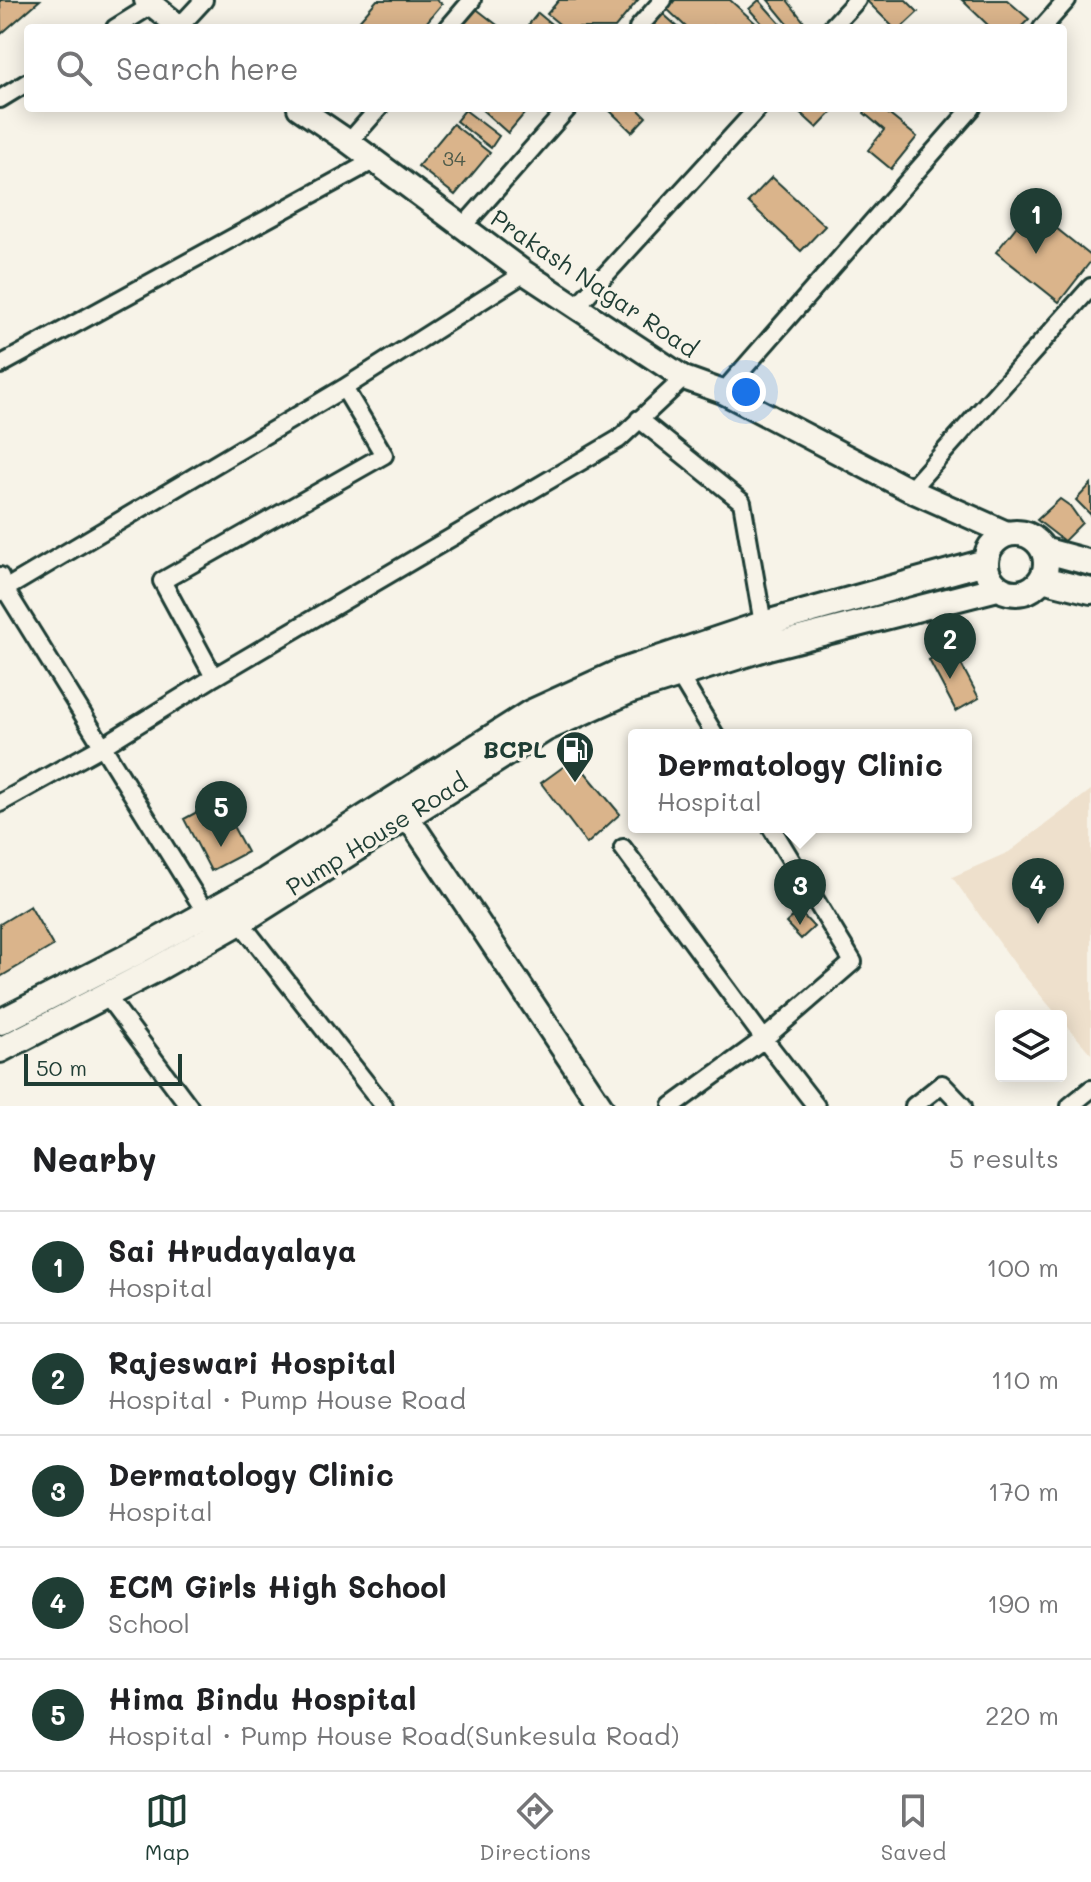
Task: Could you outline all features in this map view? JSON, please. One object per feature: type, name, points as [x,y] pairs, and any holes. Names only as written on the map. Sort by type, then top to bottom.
[{"type":"main road","points":[[1019,533],[1029,536],[1043,550],[1046,559],[1042,579],[1027,591],[1007,592],[991,581],[985,562],[992,544],[1000,537],[1019,533]]},
{"type":"main road","points":[[1043,550],[1091,563]]},
{"type":"main road","points":[[0,1022],[139,951],[401,807],[530,713],[620,672],[763,624],[985,562]]},
{"type":"main road","points":[[1042,579],[1091,591]]},
{"type":"main road","name":"Pump House Road","points":[[0,1050],[240,922],[401,807],[545,729],[629,691],[768,647],[998,588]]},
{"type":"street","points":[[183,24],[204,0]]},
{"type":"street","points":[[451,24],[472,0]]},
{"type":"street","points":[[642,24],[663,0]]},
{"type":"street","points":[[835,24],[857,0]]},
{"type":"street","points":[[1046,24],[1067,0]]},
{"type":"street","points":[[120,24],[149,3],[176,24]]},
{"type":"street","points":[[0,99],[24,84]]},
{"type":"street","name":"Prakash Nagar Road","points":[[305,112],[525,273],[684,378],[723,392],[910,490],[1009,534]]},
{"type":"street","points":[[349,142],[375,112]]},
{"type":"street","points":[[463,227],[564,112]]},
{"type":"street","points":[[576,307],[754,112]]},
{"type":"street","points":[[723,392],[968,112]]},
{"type":"street","points":[[0,365],[373,161]]},
{"type":"street","points":[[384,1106],[240,922],[206,913],[2,586],[344,388],[525,273]]},
{"type":"street","points":[[910,490],[1091,287]]},
{"type":"street","points":[[0,803],[103,746],[214,677],[619,439],[684,378]]},
{"type":"street","points":[[214,677],[162,581],[384,455],[344,388]]},
{"type":"street","points":[[639,419],[742,502],[763,624]]},
{"type":"street","points":[[679,675],[711,729]]},
{"type":"street","points":[[401,807],[601,1106]]},
{"type":"street","points":[[672,1106],[764,1039],[853,962],[775,833]]},
{"type":"street","points":[[623,848],[816,1106]]},
{"type":"street","points":[[106,995],[189,1106]]},
{"type":"street","points":[[914,1106],[942,1084],[963,1106]]},
{"type":"street","points":[[1070,1106],[1091,1089]]},
{"type":"shaded area","points":[[1091,790],[1091,1054],[1067,1026],[1067,1010],[1053,1010],[1020,971],[952,877],[1009,852]]},
{"type":"building","points":[[0,0],[40,0],[1,34]]},
{"type":"building","points":[[377,0],[437,0],[442,4],[425,24],[357,23]]},
{"type":"building","points":[[559,0],[638,0],[618,24],[559,24],[547,14]]},
{"type":"building","points":[[675,0],[730,0],[757,24],[683,24],[667,9]]},
{"type":"building","points":[[759,0],[780,24],[762,24],[749,9]]},
{"type":"building","points":[[768,0],[787,0],[806,24],[788,24]]},
{"type":"building","points":[[866,0],[906,0],[918,12],[905,24],[890,24]]},
{"type":"building","points":[[962,0],[1007,0],[1029,19],[1024,24],[987,24]]},
{"type":"building","points":[[474,7],[496,24],[460,24]]},
{"type":"building","points":[[661,12],[674,24],[651,24]]},
{"type":"building","points":[[538,13],[551,24],[529,24]]},
{"type":"building","points":[[463,112],[468,112],[499,136],[491,148],[456,121]]},
{"type":"building","points":[[484,112],[522,112],[524,114],[508,133]]},
{"type":"building","points":[[611,112],[641,112],[646,117],[632,132]]},
{"type":"building","points":[[799,112],[832,112],[817,128]]},
{"type":"building","points":[[886,112],[917,137],[891,169],[868,150],[884,130],[864,113]]},
{"type":"building","points":[[453,124],[490,153],[455,195],[418,166]]},
{"type":"building","points":[[772,177],[825,226],[801,251],[748,202]]},
{"type":"building","points":[[1031,208],[1091,256],[1091,261],[1059,302],[996,252]]},
{"type":"building","points":[[1091,484],[1091,515],[1076,500]]},
{"type":"building","points":[[1060,499],[1070,506],[1082,523],[1064,541],[1037,520]]},
{"type":"building","points":[[952,647],[979,698],[956,711],[929,660]]},
{"type":"building","points":[[574,759],[620,814],[587,844],[541,783]]},
{"type":"building","points":[[219,800],[247,852],[211,871],[184,819]]},
{"type":"building","points":[[30,906],[53,946],[0,977],[0,924]]},
{"type":"building","points":[[799,911],[814,927],[801,939],[786,923]]},
{"type":"place","name":"Sai Hrudayalaya","points":[[1036,254]]},
{"type":"place","name":"Rajeswari Hospital","points":[[950,679]]},
{"type":"place","name":"BCPL","points":[[575,784]]},
{"type":"place","name":"Hima Bindu Hospital","points":[[221,847]]},
{"type":"place","name":"ECM Girls High School","points":[[1038,924]]},
{"type":"place","name":"Dermatology Clinic","points":[[800,925]]}]
